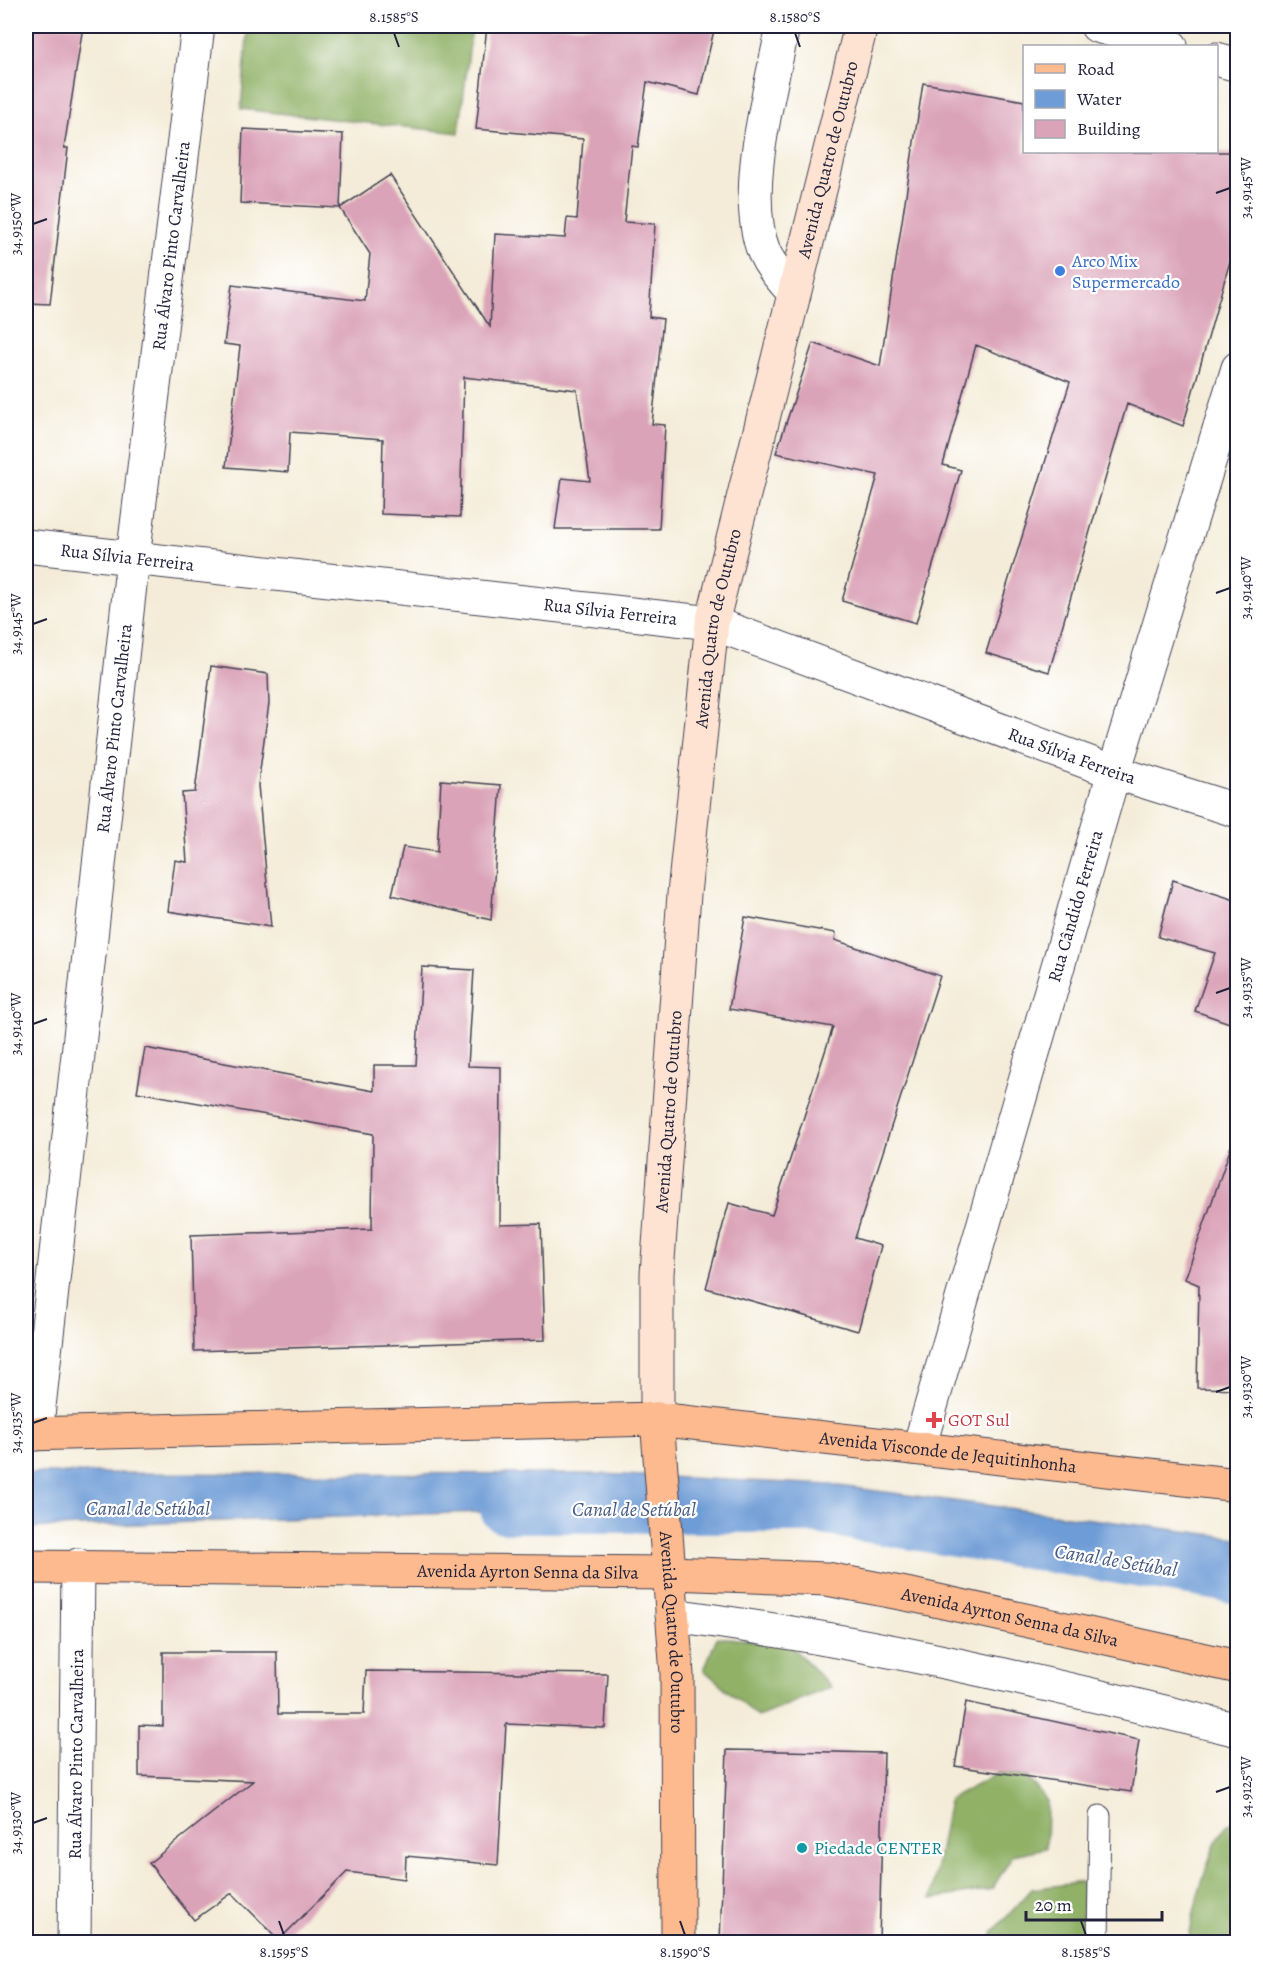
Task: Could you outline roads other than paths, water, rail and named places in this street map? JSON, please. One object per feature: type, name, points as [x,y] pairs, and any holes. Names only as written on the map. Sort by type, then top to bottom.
[{"type":"main road","name":"Avenida Quatro de Outubro","points":[[678,1942],[677,1674],[657,1419],[657,1274],[684,894],[712,623],[861,26]]},
{"type":"main road","points":[[31,1434],[657,1419]]},
{"type":"main road","name":"Avenida Visconde de Jequitinhonha","points":[[657,1419],[1238,1485]]},
{"type":"main road","name":"Avenida Ayrton Senna da Silva","points":[[26,1567],[78,1565],[670,1574],[827,1580],[916,1596],[1238,1667]]},
{"type":"street","name":"Rua Álvaro Pinto Carvalheira","points":[[31,1434],[133,558],[198,26]]},
{"type":"street","name":"Avenida Quatro de Outubro","points":[[783,26],[754,183],[755,213],[764,252],[774,271],[794,292]]},
{"type":"street","points":[[1097,26],[1167,45]]},
{"type":"street","points":[[1218,60],[1238,65]]},
{"type":"street","name":"Rua Cândido Ferreira","points":[[920,1448],[1114,772],[1238,368]]},
{"type":"street","name":"Rua Sílvia Ferreira","points":[[26,546],[712,623],[1114,772],[1238,811]]},
{"type":"street","name":"Rua Álvaro Pinto Carvalheira","points":[[74,1942],[78,1565]]},
{"type":"street","points":[[672,1615],[747,1624],[1065,1687],[1238,1730]]},
{"type":"lane","points":[[1098,1942],[1100,1816]]},
{"type":"water","points":[[26,1473],[602,1474],[831,1485],[1237,1538],[1237,1580],[811,1509],[569,1509],[26,1528]]},
{"type":"waterway","name":"Canal de Setúbal","points":[[504,1509],[811,1509],[1238,1580]]},
{"type":"place","name":"Arco Mix Supermercado","points":[[1060,271]]},
{"type":"place","name":"GOT Sul","points":[[934,1420]]},
{"type":"place","name":"Piedade CENTER","points":[[802,1848]]}]
